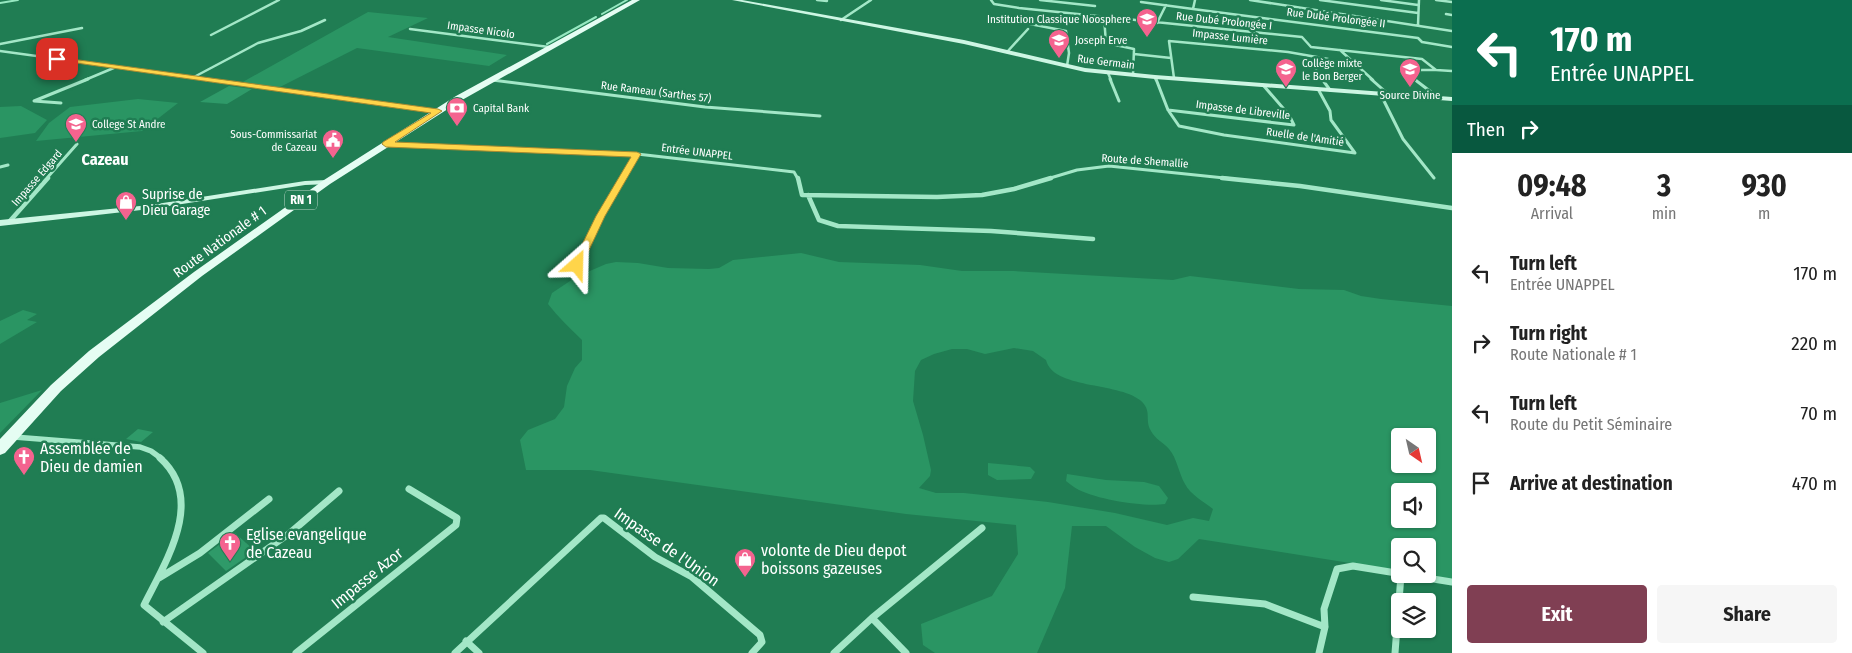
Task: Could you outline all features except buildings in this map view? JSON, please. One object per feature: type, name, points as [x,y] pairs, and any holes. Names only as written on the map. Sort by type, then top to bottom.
[{"type":"main road","name":"Route Nationale # 1","points":[[0,449],[56,388],[94,354],[198,274],[326,182],[438,111],[549,47],[637,0]]},
{"type":"street","points":[[210,35],[279,0]]},
{"type":"street","name":"Rue Germain","points":[[734,0],[1108,73],[1452,99]]},
{"type":"street","points":[[817,0],[827,1]]},
{"type":"street","points":[[841,20],[871,0]]},
{"type":"street","name":"Rue Dubé Prolongée I","points":[[991,0],[992,3],[998,5],[1302,37],[1311,47],[1422,60],[1436,70],[1452,71]]},
{"type":"street","points":[[1040,0],[1095,6]]},
{"type":"street","points":[[1194,9],[1195,0]]},
{"type":"street","points":[[1250,0],[1452,31]]},
{"type":"street","points":[[1320,0],[1418,13]]},
{"type":"street","points":[[1381,0],[1418,5]]},
{"type":"street","points":[[1418,25],[1419,0]]},
{"type":"street","points":[[1436,0],[1452,2]]},
{"type":"street","name":"Rue Dubé Prolongée II","points":[[1141,2],[1418,38],[1422,42],[1452,47]]},
{"type":"street","points":[[1158,23],[1166,5]]},
{"type":"street","points":[[1446,14],[1452,15]]},
{"type":"street","points":[[1104,17],[1106,43],[1134,49],[1133,75]]},
{"type":"street","points":[[193,77],[258,42],[301,31],[325,20]]},
{"type":"street","points":[[1026,21],[1030,24],[1066,31],[1069,54],[1067,66]]},
{"type":"street","points":[[0,44],[82,28]]},
{"type":"street","name":"Impasse Nicolo","points":[[410,28],[549,47]]},
{"type":"street","points":[[1007,52],[1028,29]]},
{"type":"street","name":"Impasse Lumière","points":[[1174,78],[1169,40],[1288,52],[1328,59]]},
{"type":"street","points":[[1340,50],[1388,94]]},
{"type":"street","points":[[0,51],[438,111]]},
{"type":"street","points":[[1134,54],[1171,58]]},
{"type":"street","points":[[61,103],[34,101],[116,67]]},
{"type":"street","points":[[1316,70],[1330,90]]},
{"type":"street","points":[[1436,70],[1403,70],[1439,98]]},
{"type":"street","points":[[1108,73],[1119,101]]},
{"type":"street","points":[[1155,78],[1168,110]]},
{"type":"street","name":"Rue Rameau (Sarthes 57)","points":[[491,80],[705,107],[820,116]]},
{"type":"street","name":"Impasse de Libreville","points":[[1168,110],[1294,125],[1289,115],[1262,85]]},
{"type":"street","name":"Ruelle de l'Amitié","points":[[1168,110],[1179,126],[1224,135],[1355,153],[1331,120],[1330,111],[1318,89]]},
{"type":"street","points":[[1380,94],[1391,110],[1403,139],[1434,178]]},
{"type":"street","name":"Impasse Edgard","points":[[9,222],[77,144]]},
{"type":"street","name":"Entrée UNAPPEL","points":[[386,144],[637,154],[794,172],[802,195],[808,195]]},
{"type":"street","points":[[577,265],[600,216],[637,154]]},
{"type":"street","points":[[0,166],[8,165]]},
{"type":"street","name":"Route de Shemallie","points":[[808,195],[901,197],[983,194],[1028,186],[1080,169],[1109,166],[1300,186],[1452,208]]},
{"type":"street","points":[[0,223],[150,207],[305,183],[326,182]]},
{"type":"street","points":[[808,195],[818,220],[838,226],[991,231],[1093,239]]},
{"type":"street","points":[[11,436],[140,447],[150,450],[175,471],[179,480],[182,514],[166,563],[144,605],[203,653]]},
{"type":"street","name":"Impasse Azor","points":[[296,653],[456,525],[457,518],[409,489]]},
{"type":"street","points":[[163,622],[290,533],[339,491]]},
{"type":"street","points":[[156,580],[200,553],[269,499]]},
{"type":"street","name":"Impasse de l'Union","points":[[455,653],[598,520],[604,518],[655,558],[692,577],[760,635],[762,642],[752,653]]},
{"type":"street","points":[[834,653],[872,618],[982,528]]},
{"type":"street","points":[[1319,653],[1325,626],[1324,609],[1337,569],[1353,566],[1391,572]]},
{"type":"street","points":[[1436,579],[1452,582]]},
{"type":"street","points":[[1395,653],[1400,583]]},
{"type":"street","points":[[1194,597],[1265,604],[1325,626]]},
{"type":"street","points":[[872,618],[906,653]]},
{"type":"street","points":[[466,641],[479,653]]},
{"type":"green space","points":[[368,12],[428,18],[388,37],[507,55],[489,66],[357,48],[278,88],[241,83]]},
{"type":"green space","points":[[138,99],[178,103],[142,131],[36,141],[49,123],[70,107]]},
{"type":"green space","points":[[21,106],[47,120],[35,133],[0,138],[0,107]]},
{"type":"green space","points":[[801,253],[839,262],[920,265],[962,271],[1013,271],[1173,280],[1190,276],[1299,289],[1344,290],[1361,296],[1381,299],[1452,306],[1452,579],[1436,576],[1436,538],[1391,538],[1391,570],[1199,539],[1178,559],[1169,562],[1155,558],[1135,547],[1106,526],[1072,526],[1065,588],[1037,653],[935,653],[923,645],[921,624],[992,596],[1018,554],[1016,525],[906,514],[590,470],[526,470],[520,440],[528,430],[555,419],[564,407],[567,386],[575,368],[582,360],[582,340],[548,304],[552,293],[576,277],[606,264],[616,262],[638,263],[668,268],[719,268],[733,260]],"holes":[[[1014,348],[1033,351],[1046,360],[1051,369],[1060,376],[1073,381],[1117,390],[1130,394],[1140,400],[1146,408],[1151,431],[1172,453],[1187,488],[1213,509],[1209,521],[1193,518],[1167,525],[1115,513],[1048,502],[964,493],[936,493],[919,488],[930,476],[931,470],[913,401],[915,371],[921,360],[952,349],[967,349],[985,354]]]},
{"type":"green space","points":[[23,310],[37,314],[27,320],[37,322],[0,344],[0,321]]},
{"type":"green space","points":[[42,390],[0,433],[0,403]]},
{"type":"green space","points":[[988,463],[1030,467],[1035,472],[1031,479],[997,480],[988,475]]},
{"type":"green space","points":[[1067,474],[1106,480],[1144,482],[1159,486],[1168,498],[1165,504],[1156,505],[1110,500],[1077,489],[1066,481]]},
{"type":"waterway","points":[[0,3],[18,0]]},
{"type":"waterway","points":[[602,14],[627,0]]},
{"type":"waterway","points":[[547,44],[596,17]]},
{"type":"place","name":"Institution Classique Noosphere","points":[[1147,38]]},
{"type":"place","name":"Joseph Erve","points":[[1059,59]]},
{"type":"place","name":"Collège mixte le Bon Berger","points":[[1286,88]]},
{"type":"place","name":"Source Divine","points":[[1410,88]]},
{"type":"place","name":"Capital Bank","points":[[457,127]]},
{"type":"place","name":"College St Andre","points":[[76,143]]},
{"type":"place","name":"Sous-Commissariat de Cazeau","points":[[333,159]]},
{"type":"place","name":"Suprise de Dieu Garage","points":[[126,221]]},
{"type":"place","name":"Assemblée de Dieu de damien","points":[[24,476]]},
{"type":"place","name":"Eglise evangelique de Cazeau","points":[[230,562]]},
{"type":"place","name":"volonte de Dieu depot boissons gazeuses","points":[[745,578]]},
{"type":"district","name":"Cazeau","points":[[105,159]]},
{"type":"route","points":[[57,59],[438,111],[386,144],[637,154],[600,216],[577,265]]}]
